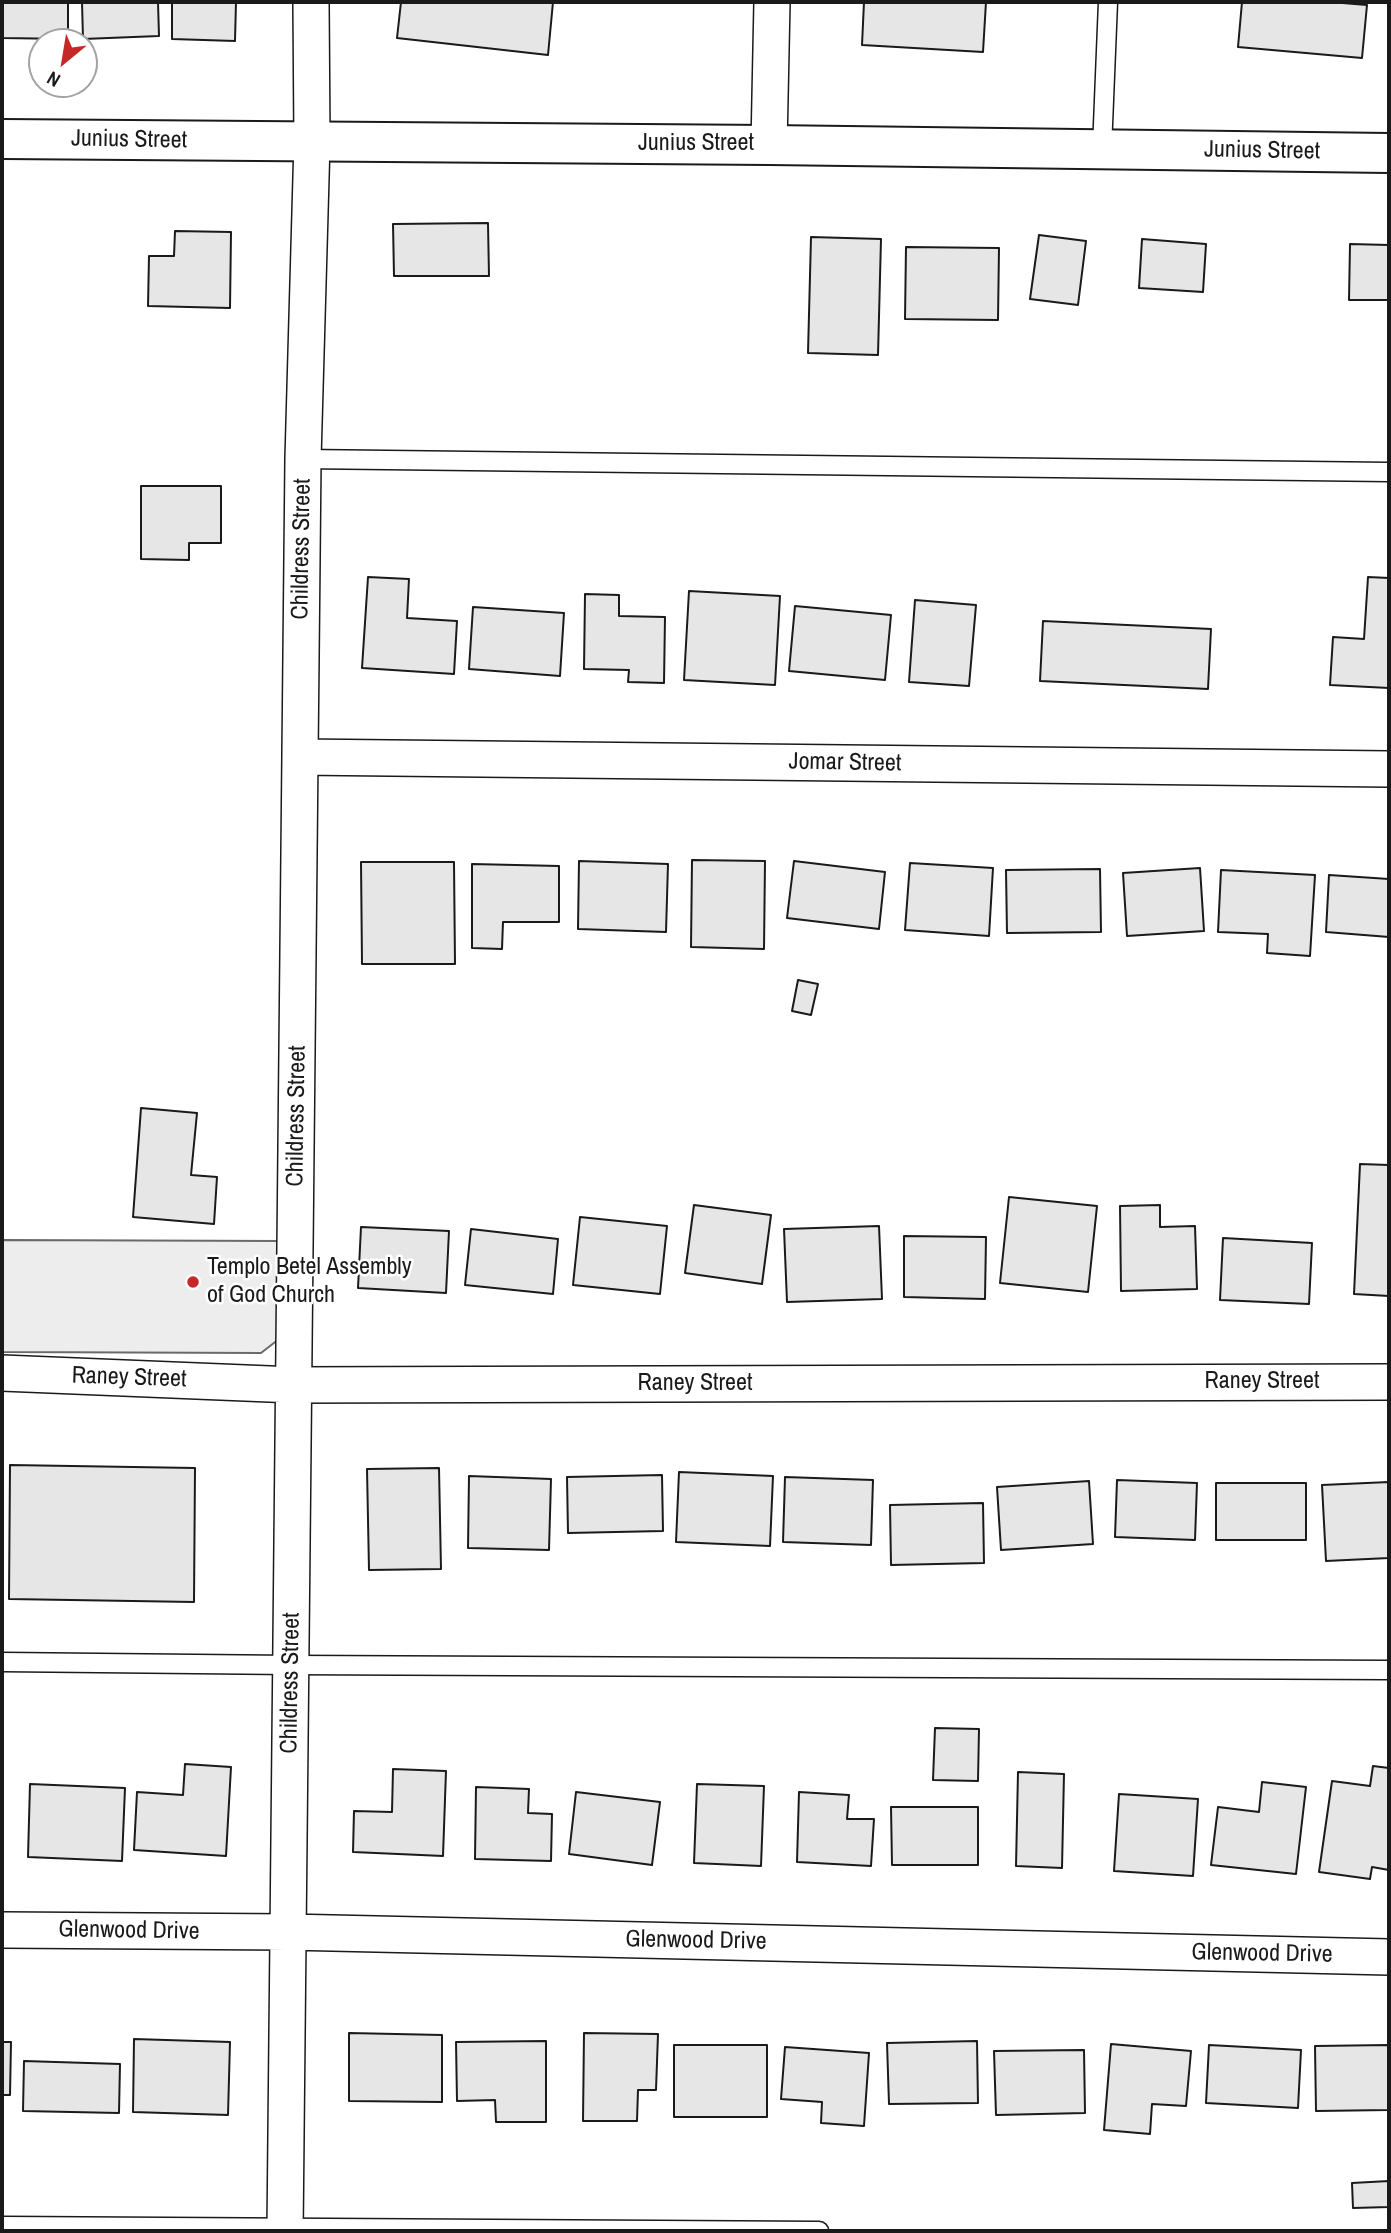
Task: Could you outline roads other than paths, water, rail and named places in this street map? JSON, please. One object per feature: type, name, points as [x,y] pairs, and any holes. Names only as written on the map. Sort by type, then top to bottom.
[{"type":"street","name":"Childress Street","points":[[286,2230],[303,459],[312,142],[311,2]]},
{"type":"street","points":[[769,145],[772,2]]},
{"type":"street","name":"Junius Street","points":[[2,139],[1389,153]]},
{"type":"street","name":"Jomar Street","points":[[300,757],[1389,769]]},
{"type":"street","name":"Raney Street","points":[[2,1373],[294,1385],[1389,1382]]},
{"type":"street","name":"Glenwood Drive","points":[[2,1930],[288,1932],[1389,1957]]},
{"type":"lane","points":[[1102,149],[1108,2]]},
{"type":"lane","points":[[303,459],[1389,472]]},
{"type":"lane","points":[[2,1662],[1389,1670]]},
{"type":"lane","points":[[2,2226],[286,2230],[819,2231]]},
{"type":"place","name":"Templo Betel Assembly of God Church","points":[[193,1282]]}]
